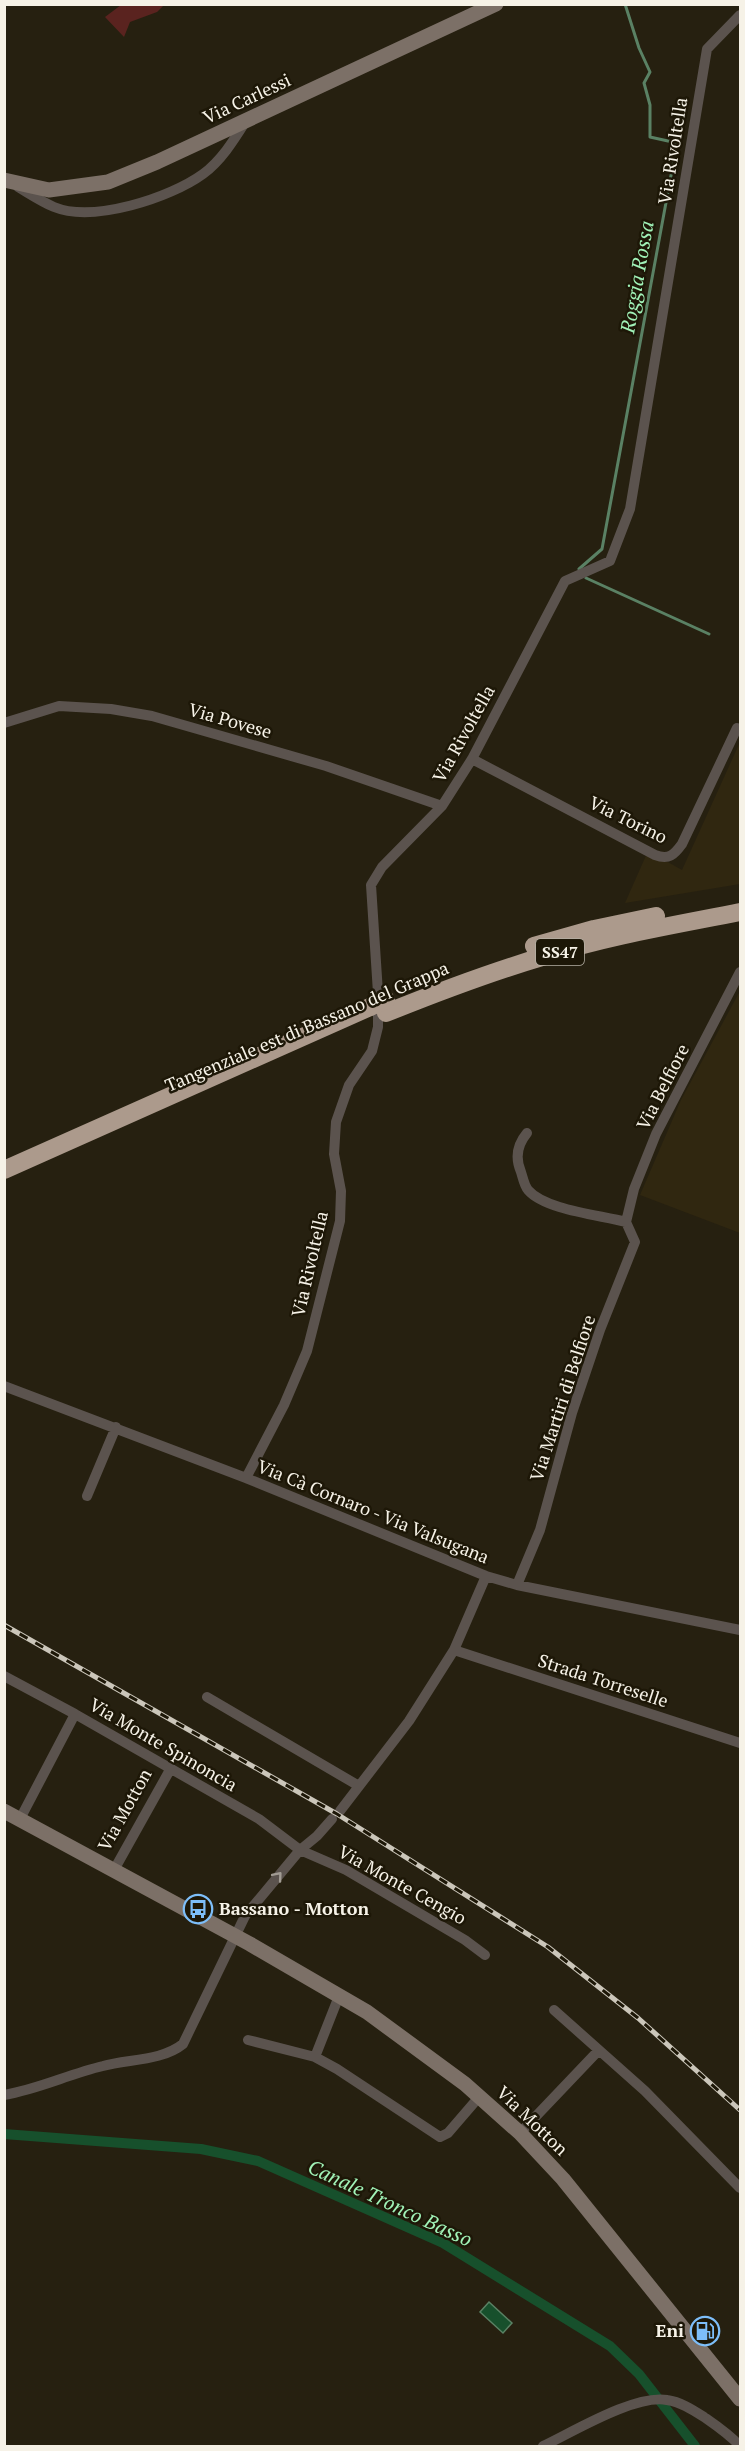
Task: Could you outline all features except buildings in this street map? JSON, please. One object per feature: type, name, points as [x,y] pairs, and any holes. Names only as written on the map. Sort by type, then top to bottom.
[{"type":"highway","name":"Tangenziale est di Bassano del Grappa","points":[[4,1182],[52,1155],[378,1010],[464,969],[552,941],[638,920],[741,901]]},
{"type":"highway","name":"Tangenziale est di Bassano del Grappa","points":[[378,1010],[546,955],[651,929],[741,912]]},
{"type":"highway","name":"Tangenziale est di Bassano del Grappa","points":[[4,1170],[52,1155]]},
{"type":"main road","name":"Via Carlessi","points":[[6,181],[49,190],[108,182],[246,121],[496,4]]},
{"type":"main road","name":"Via Motton","points":[[4,1811],[367,2012],[479,2097],[520,2133],[563,2180],[741,2399]]},
{"type":"street","name":"Via Rivoltella","points":[[246,1478],[284,1405],[307,1352],[340,1221],[341,1191],[334,1154],[336,1122],[350,1085],[372,1051],[378,1027],[371,885],[382,867],[442,806],[472,759],[565,581],[610,561],[630,508],[707,49],[741,15]]},
{"type":"street","points":[[6,181],[55,208],[82,212],[121,208],[164,195],[203,174],[228,149],[246,121]]},
{"type":"street","name":"Via Povese","points":[[4,723],[59,706],[111,709],[152,716],[326,766],[442,806]]},
{"type":"street","name":"Via Torino","points":[[472,759],[664,858],[674,855],[682,844],[737,728],[741,730]]},
{"type":"street","name":"Via Belfiore","points":[[626,1222],[634,1188],[656,1134],[741,972]]},
{"type":"street","points":[[527,1133],[520,1141],[517,1154],[519,1167],[527,1188],[538,1199],[557,1206],[626,1222]]},
{"type":"street","name":"Via Martiri di Belfiore","points":[[517,1586],[540,1530],[572,1413],[600,1330],[634,1242],[626,1222]]},
{"type":"street","name":"Via Cà Cornaro - Via Valsugana","points":[[4,1386],[246,1478],[486,1576],[517,1586],[741,1629]]},
{"type":"street","points":[[87,1496],[116,1427]]},
{"type":"street","points":[[4,2095],[57,2082],[101,2066],[168,2053],[183,2044],[244,1916],[300,1850],[336,1815],[409,1720],[454,1650],[486,1576]]},
{"type":"street","name":"Strada Torreselle","points":[[454,1650],[741,1743]]},
{"type":"street","name":"Via Monte Spinoncia","points":[[4,1676],[259,1819],[300,1850]]},
{"type":"street","points":[[207,1697],[359,1786]]},
{"type":"street","points":[[20,1819],[75,1714]]},
{"type":"street","name":"Via Motton","points":[[114,1870],[171,1768]]},
{"type":"street","name":"Via Monte Cengio","points":[[300,1850],[346,1870],[465,1940],[484,1955]]},
{"type":"street","points":[[315,2057],[339,1996]]},
{"type":"street","points":[[554,2010],[645,2091],[741,2188]]},
{"type":"street","points":[[248,2040],[315,2057],[440,2137],[448,2133],[479,2097]]},
{"type":"street","points":[[520,2133],[599,2050]]},
{"type":"street","points":[[543,2446],[624,2407],[649,2400],[666,2400],[690,2408],[728,2434],[740,2446]]},
{"type":"shaded area","points":[[121,5],[164,5],[157,12],[130,22],[124,37],[105,17]]},
{"type":"shaded area","points":[[740,742],[740,884],[625,903],[648,851],[682,870]]},
{"type":"shaded area","points":[[740,991],[740,1233],[640,1195],[681,1100]]},
{"type":"shaded area","points":[[489,2302],[512,2323],[503,2333],[480,2312]]},
{"type":"waterway","name":"Roggia Rossa","points":[[579,569],[602,549],[677,143],[650,137],[650,105],[644,83],[650,72],[639,48],[625,4]]},
{"type":"waterway","name":"Roggia Rossa","points":[[586,578],[709,634]]},
{"type":"waterway","name":"Canale Tronco Basso","points":[[4,2134],[201,2149],[258,2161],[443,2243],[610,2346],[639,2374],[695,2446]]},
{"type":"railway","points":[[4,1625],[337,1814],[548,1947],[638,2018],[740,2110]]},
{"type":"place","name":"Bassano - Motton","points":[[198,1909]]},
{"type":"place","name":"Eni","points":[[705,2331]]}]
